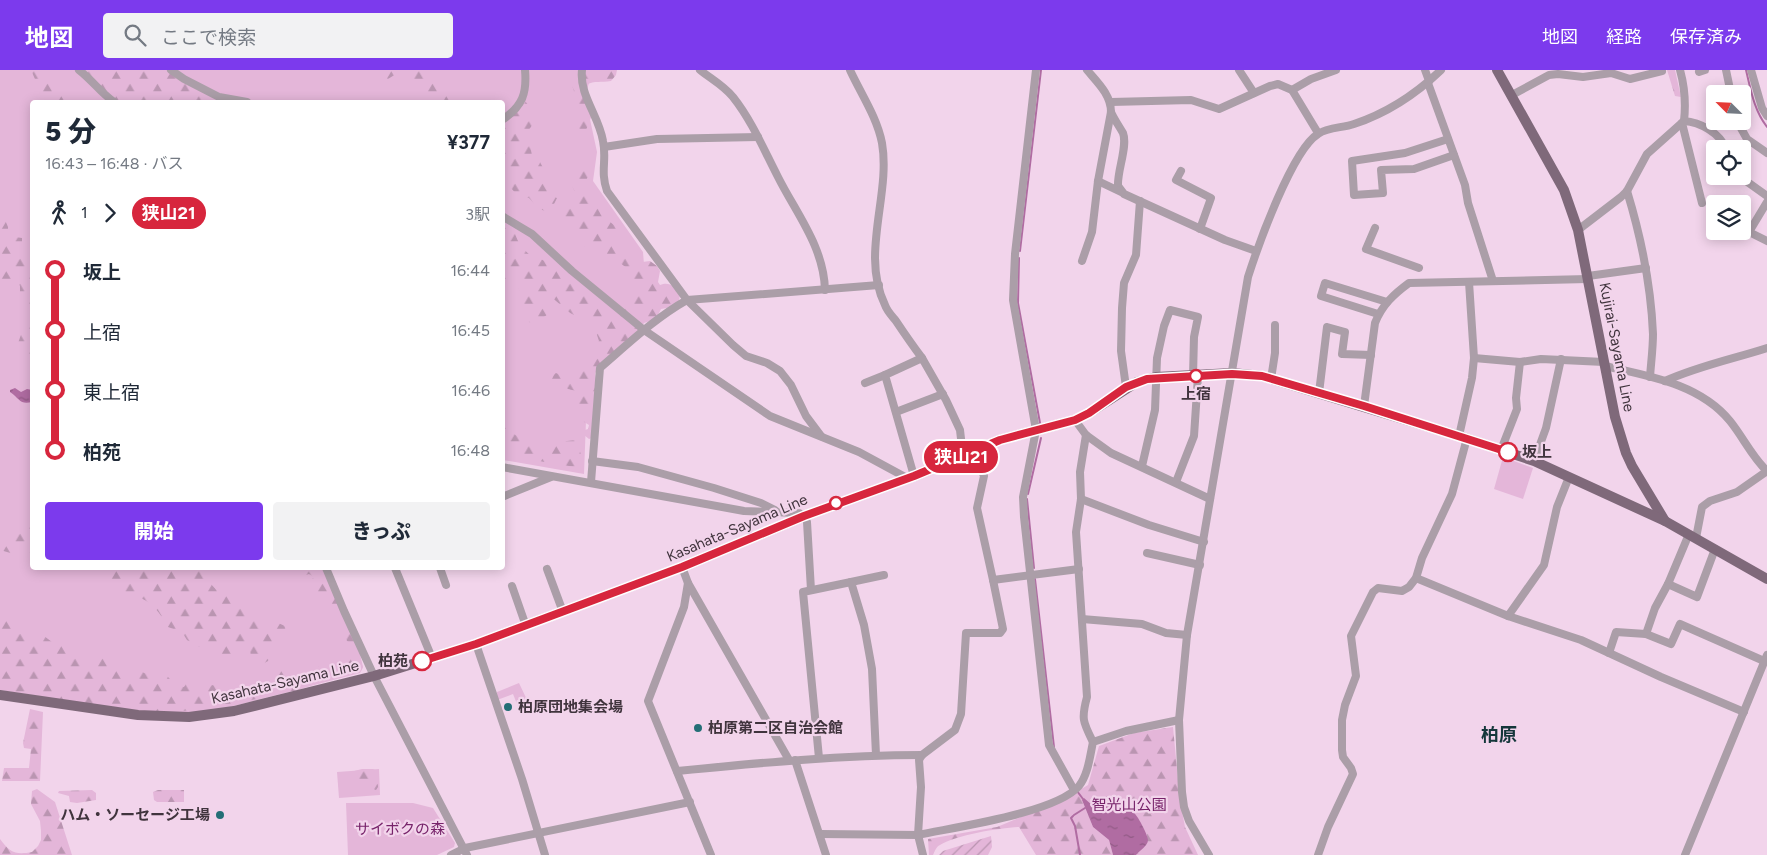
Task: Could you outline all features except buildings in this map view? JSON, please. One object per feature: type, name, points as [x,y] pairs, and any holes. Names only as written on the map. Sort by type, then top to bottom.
[{"type":"main road","name":"Kujirai-Sayama Line","points":[[1497,70],[1564,190],[1578,230],[1615,417],[1632,466],[1665,521],[1767,579]]},
{"type":"main road","name":"Kasahata-Sayama Line","points":[[0,695],[138,715],[189,717],[234,711],[374,676],[526,626],[682,567],[804,516],[910,477],[1000,440],[1075,420],[1089,413],[1126,387],[1156,377],[1247,374],[1271,379],[1364,406],[1501,450],[1569,477],[1665,521]]},
{"type":"street","points":[[79,70],[112,100]]},
{"type":"street","points":[[171,70],[219,97],[236,100]]},
{"type":"street","points":[[505,117],[519,104],[524,96],[526,85],[525,70]]},
{"type":"street","points":[[582,70],[581,77],[585,92],[600,128],[604,147],[602,178],[607,191],[687,300],[746,356],[767,363],[780,371],[790,385],[806,416],[821,436]]},
{"type":"street","points":[[700,70],[720,83],[733,97],[758,137],[788,198],[816,246],[823,268],[825,290]]},
{"type":"street","points":[[850,70],[874,117],[882,143],[883,169],[876,237],[878,285],[885,305],[922,358],[943,394],[960,430],[968,454],[984,476],[977,508],[1003,629],[1000,633],[966,633],[959,724],[947,738],[922,755],[919,760],[921,787],[918,835],[923,855]]},
{"type":"street","points":[[1036,70],[1012,287],[1036,430],[1023,497],[1029,575],[1049,745],[1076,789]]},
{"type":"street","points":[[1082,261],[1092,232],[1098,181],[1111,112],[1111,102],[1101,86],[1087,70]]},
{"type":"street","points":[[1239,70],[1254,93]]},
{"type":"street","points":[[1292,90],[1311,79],[1336,70]]},
{"type":"street","points":[[1425,70],[1465,185],[1468,203],[1493,281]]},
{"type":"street","points":[[1208,855],[1189,821],[1184,807],[1179,720],[1187,635],[1248,277],[1267,223],[1299,156],[1307,144],[1318,133],[1368,120],[1396,105],[1429,82],[1441,70]]},
{"type":"street","points":[[1680,70],[1686,96],[1683,122],[1702,202]]},
{"type":"street","points":[[1726,70],[1729,85]]},
{"type":"street","points":[[1751,70],[1762,108],[1767,116]]},
{"type":"street","points":[[1512,95],[1554,73],[1583,77],[1611,73],[1630,79],[1662,71]]},
{"type":"street","points":[[1111,102],[1191,100],[1219,109],[1278,84],[1292,90],[1318,133]]},
{"type":"street","points":[[1111,112],[1123,135],[1124,143],[1117,179],[1118,186],[1124,194]]},
{"type":"street","points":[[1578,230],[1610,206],[1626,191],[1647,154],[1683,122],[1692,122],[1703,126],[1719,140]]},
{"type":"street","points":[[1742,130],[1747,139],[1767,152]]},
{"type":"street","points":[[604,147],[657,139],[758,137]]},
{"type":"street","points":[[1448,139],[1405,153],[1352,161],[1354,195],[1383,193],[1381,170],[1414,169],[1454,155]]},
{"type":"street","points":[[1181,171],[1176,180],[1211,198],[1200,229]]},
{"type":"street","points":[[1098,181],[1200,229],[1256,251]]},
{"type":"street","points":[[1751,185],[1767,196]]},
{"type":"street","points":[[1626,191],[1642,242],[1646,268],[1653,335],[1650,376]]},
{"type":"street","points":[[1126,387],[1121,352],[1122,308],[1124,283],[1136,255],[1140,201]]},
{"type":"street","points":[[1767,202],[1749,232],[1767,241]]},
{"type":"street","points":[[505,218],[532,234],[572,271],[644,330],[770,416],[859,452],[910,477]]},
{"type":"street","points":[[1375,228],[1366,249],[1419,268]]},
{"type":"street","points":[[1364,406],[1375,323],[1378,314],[1393,295],[1409,284],[1588,277],[1646,268]]},
{"type":"street","points":[[1318,855],[1328,827],[1353,774],[1343,758],[1342,750],[1342,720],[1356,676],[1351,636],[1373,592],[1378,588],[1402,591],[1416,578],[1422,558],[1452,494],[1464,437],[1474,358],[1469,282]]},
{"type":"street","points":[[1378,314],[1321,296],[1325,283],[1387,302]]},
{"type":"street","points":[[591,482],[600,368],[644,330],[687,300],[878,285]]},
{"type":"street","points":[[1142,466],[1155,410],[1157,358],[1164,326],[1170,310],[1198,317],[1194,337],[1194,436],[1176,482]]},
{"type":"street","points":[[1271,379],[1275,353],[1275,325]]},
{"type":"street","points":[[1319,393],[1327,327],[1345,332],[1342,354],[1371,355]]},
{"type":"street","points":[[1665,381],[1700,366],[1738,358],[1767,348]]},
{"type":"street","points":[[864,382],[885,375],[922,358]]},
{"type":"street","points":[[1474,358],[1520,362],[1537,359],[1561,360],[1605,364],[1665,381],[1698,395],[1718,410],[1729,420],[1753,456],[1766,468],[1767,471],[1736,492],[1710,501],[1702,507],[1692,536],[1654,608],[1646,634]]},
{"type":"street","points":[[1534,462],[1546,428],[1561,360]]},
{"type":"street","points":[[1501,450],[1517,409],[1516,398],[1520,362]]},
{"type":"street","points":[[885,375],[896,412],[910,477]]},
{"type":"street","points":[[896,412],[943,394]]},
{"type":"street","points":[[1075,420],[1086,435],[1111,453],[1210,499]]},
{"type":"street","points":[[821,834],[918,835],[1005,817],[1038,808],[1062,798],[1076,789],[1085,777],[1093,742],[1083,722],[1082,712],[1087,697],[1076,532],[1080,500],[1080,472],[1086,435]]},
{"type":"street","points":[[592,461],[638,467],[761,503],[779,512]]},
{"type":"street","points":[[505,468],[744,511],[793,511],[804,516],[807,522],[811,590]]},
{"type":"street","points":[[505,496],[552,476]]},
{"type":"street","points":[[1508,616],[1544,565],[1557,507],[1569,477]]},
{"type":"street","points":[[1080,500],[1149,526],[1204,542]]},
{"type":"street","points":[[1668,584],[1697,597],[1715,549]]},
{"type":"street","points":[[1147,553],[1200,565]]},
{"type":"street","points":[[682,567],[688,583],[792,760],[821,834],[826,855]]},
{"type":"street","points":[[546,569],[563,612]]},
{"type":"street","points":[[993,580],[1079,569]]},
{"type":"street","points":[[327,570],[374,676],[466,852]]},
{"type":"street","points":[[396,570],[432,658]]},
{"type":"street","points":[[441,570],[446,585]]},
{"type":"street","points":[[819,758],[803,592],[884,575]]},
{"type":"street","points":[[1416,578],[1508,616],[1580,640],[1744,712]]},
{"type":"street","points":[[851,582],[864,625],[872,669],[876,755]]},
{"type":"street","points":[[688,583],[684,607],[648,701],[711,855]]},
{"type":"street","points":[[512,586],[526,626]]},
{"type":"street","points":[[1082,620],[1142,624],[1166,633],[1187,635]]},
{"type":"street","points":[[1609,653],[1616,632],[1646,634],[1671,644],[1680,624],[1766,658],[1685,855]]},
{"type":"street","points":[[476,644],[522,779],[545,855]]},
{"type":"street","points":[[1093,742],[1126,731],[1179,720]]},
{"type":"street","points":[[676,771],[819,758],[922,755]]},
{"type":"street","points":[[450,855],[539,832],[690,802]]},
{"type":"green space","points":[[0,70],[35,70],[47,100],[30,100],[30,570],[322,570],[363,667],[360,673],[230,707],[190,713],[150,711],[0,688]]},
{"type":"green space","points":[[31,70],[51,70],[58,89],[68,100],[44,100]]},
{"type":"green space","points":[[42,70],[593,70],[585,96],[597,152],[593,181],[643,252],[645,277],[630,335],[588,367],[584,474],[505,460],[505,100],[54,100]]},
{"type":"green space","points":[[83,70],[182,70],[202,89],[204,96],[208,100],[114,100],[115,95],[104,92],[98,81]]},
{"type":"green space","points":[[380,70],[419,70],[421,73],[436,80],[439,86],[456,96],[457,100],[436,100],[436,98],[432,95],[423,97],[403,80],[397,79],[396,74],[388,79],[382,77]]},
{"type":"green space","points":[[572,70],[617,70],[616,75],[611,81],[595,82],[586,85],[592,115],[586,130],[581,131],[576,124],[577,117],[572,102],[574,91],[570,80]]},
{"type":"green space","points":[[1667,70],[1675,70],[1681,97],[1675,96]]},
{"type":"green space","points":[[525,101],[529,106],[525,113],[535,117],[533,124],[523,139],[523,143],[530,143],[532,156],[538,159],[541,164],[543,168],[540,172],[541,176],[548,180],[554,196],[557,198],[554,204],[556,207],[564,208],[575,203],[578,197],[573,188],[570,175],[579,168],[585,170],[588,177],[584,183],[586,188],[585,194],[595,199],[601,215],[618,228],[617,239],[613,247],[616,252],[634,263],[650,261],[660,271],[658,282],[660,285],[669,284],[680,294],[679,302],[672,307],[661,309],[656,319],[644,323],[640,330],[598,367],[595,374],[592,438],[589,439],[584,435],[589,425],[584,422],[577,404],[580,401],[579,393],[568,389],[552,379],[556,373],[570,379],[579,372],[579,367],[585,363],[599,341],[596,332],[596,322],[590,315],[581,313],[574,315],[552,298],[547,299],[547,315],[542,318],[541,324],[537,326],[529,322],[528,316],[521,314],[523,296],[518,287],[518,282],[513,277],[509,279],[507,286],[505,286],[505,221],[512,227],[521,246],[533,258],[542,259],[588,280],[585,290],[599,304],[607,308],[612,309],[626,306],[631,292],[632,275],[629,270],[600,248],[591,250],[581,244],[567,224],[556,220],[549,213],[538,208],[529,198],[518,196],[511,188],[519,174],[515,171],[509,173],[505,169],[505,108]]},
{"type":"green space","points":[[0,208],[8,227],[9,243],[13,243],[15,237],[22,238],[22,247],[14,258],[17,261],[23,255],[29,257],[25,266],[30,276],[30,305],[20,295],[20,286],[16,279],[0,286]]},
{"type":"green space","points":[[30,319],[30,364],[24,359],[18,343],[25,324]]},
{"type":"green space","points":[[505,411],[510,417],[511,432],[525,441],[547,443],[577,440],[581,455],[575,467],[515,457],[505,451]]},
{"type":"green space","points":[[1503,457],[1533,468],[1523,499],[1494,489]]},
{"type":"green space","points":[[30,519],[30,553],[21,556],[0,550],[0,539],[9,539],[16,536],[21,529],[23,520]]},
{"type":"green space","points":[[89,570],[180,570],[182,576],[189,576],[195,570],[209,570],[211,573],[209,581],[216,589],[258,610],[263,620],[269,619],[285,626],[284,637],[268,661],[259,666],[252,662],[249,645],[245,641],[242,649],[225,660],[213,657],[209,650],[187,640],[182,632],[168,627],[151,604],[141,598],[119,598],[110,584],[105,580],[99,581]]},
{"type":"green space","points":[[301,570],[325,570],[360,654],[363,667],[361,671],[350,672],[298,690],[238,703],[199,710],[145,713],[0,690],[0,612],[10,617],[20,634],[35,634],[44,636],[52,642],[64,642],[84,658],[95,654],[115,661],[128,670],[152,676],[166,675],[177,686],[184,687],[188,681],[196,679],[202,688],[213,685],[222,689],[267,688],[272,684],[276,672],[283,669],[301,671],[316,666],[326,669],[331,668],[339,663],[347,665],[351,659],[353,645],[347,641],[330,601],[317,595],[307,585],[314,577],[309,574],[303,576],[298,574]]},
{"type":"green space","points":[[519,683],[528,702],[527,706],[519,709],[513,694],[497,700],[497,692]]},
{"type":"green space","points":[[30,709],[43,712],[40,781],[2,781],[4,768],[29,768],[31,749],[24,748],[23,743]]},
{"type":"green space","name":"智光山公園","points":[[1173,727],[1180,801],[1185,827],[1198,855],[1136,855],[1147,836],[1134,813],[1121,809],[1119,806],[1109,806],[1107,801],[1092,805],[1082,800],[1093,827],[1109,840],[1113,855],[1036,855],[1019,827],[990,830],[956,838],[939,846],[933,855],[929,855],[928,839],[997,827],[1066,798],[1088,785],[1099,746],[1134,733]]},
{"type":"green space","points":[[362,769],[377,771],[378,787],[376,790],[368,787],[366,791],[363,791],[357,787],[356,783],[349,782],[348,774],[350,772]]},
{"type":"green space","points":[[379,769],[380,795],[339,798],[337,772]]},
{"type":"green space","points":[[37,789],[55,802],[72,855],[0,855],[0,839],[10,850],[17,853],[32,852],[38,846],[41,840],[40,821],[31,804],[32,791]]},
{"type":"green space","points":[[92,790],[96,793],[96,800],[77,803],[70,802],[69,796],[58,793],[59,791]]},
{"type":"green space","points":[[158,790],[184,790],[184,802],[157,802],[154,800],[153,792]]},
{"type":"green space","name":"サイボクの森","points":[[346,803],[413,803],[433,808],[455,843],[454,847],[437,855],[348,855]]},
{"type":"green space","points":[[991,836],[992,847],[988,855],[939,855],[943,851]]},
{"type":"water","points":[[15,388],[21,392],[30,390],[30,402],[20,401],[10,390]]},
{"type":"water","points":[[1084,798],[1092,805],[1107,801],[1109,806],[1119,806],[1133,812],[1140,820],[1148,840],[1147,844],[1136,855],[1113,855],[1109,840],[1093,827],[1082,800]]},
{"type":"waterway","points":[[1020,251],[1041,70]]},
{"type":"waterway","points":[[1746,70],[1756,107],[1767,127]]},
{"type":"waterway","points":[[1019,258],[1018,303],[1040,423]]},
{"type":"waterway","points":[[1028,494],[1041,438]]},
{"type":"waterway","points":[[1027,499],[1034,568]]},
{"type":"waterway","points":[[1035,579],[1054,747]]},
{"type":"waterway","points":[[1077,791],[1083,799]]},
{"type":"waterway","points":[[1074,815],[1085,808]]},
{"type":"waterway","points":[[1073,816],[1071,818],[1075,826],[1080,855]]},
{"type":"bus line","name":"狭山21","points":[[422,661],[476,644],[682,567],[836,503],[914,476],[1000,440],[1075,420],[1089,413],[1126,387],[1156,377],[1232,374],[1262,376],[1508,452]]},
{"type":"place","name":"上宿","points":[[1196,376]]},
{"type":"place","name":"坂上","points":[[1508,452]]},
{"type":"place","name":"柏苑","points":[[422,661]]},
{"type":"place","name":"柏原団地集会場","points":[[508,707]]},
{"type":"place","name":"柏原第二区自治会館","points":[[698,728]]},
{"type":"place","name":"ハム・ソーセージ工場","points":[[220,815]]},
{"type":"district","name":"柏原","points":[[1499,735]]}]
